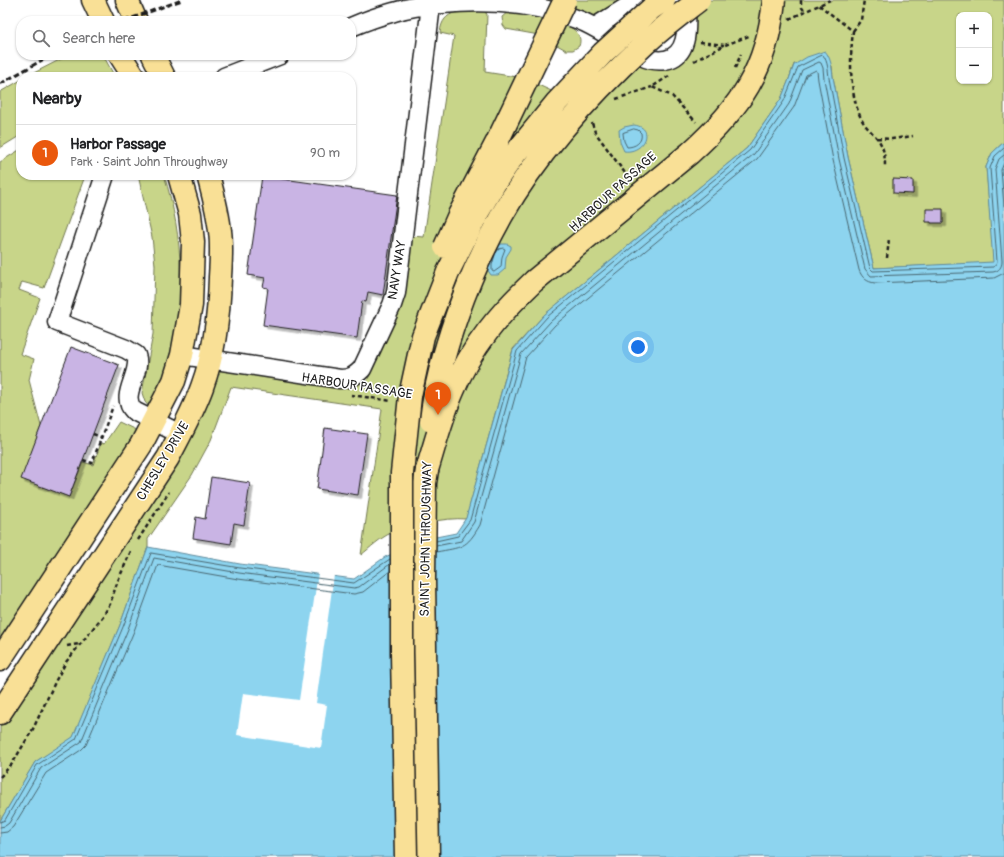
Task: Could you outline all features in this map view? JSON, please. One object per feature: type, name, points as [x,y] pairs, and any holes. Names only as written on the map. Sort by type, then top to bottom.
[{"type":"main road","points":[[93,0],[101,16]]},
{"type":"main road","points":[[127,0],[134,16]]},
{"type":"main road","points":[[423,336],[436,268],[459,215],[565,0]]},
{"type":"main road","name":"SAINT JOHN THROUGHWAY","points":[[406,857],[402,653],[402,473],[410,396],[423,336],[448,272],[465,238],[493,187],[514,155],[557,102],[603,53],[652,8],[664,0]]},
{"type":"main road","name":"SAINT JOHN THROUGHWAY","points":[[428,857],[424,579],[425,483],[432,410],[440,372],[451,334],[479,260],[502,215],[533,168],[574,117],[645,44],[699,0]]},
{"type":"main road","points":[[427,470],[453,391],[474,350],[491,326],[510,304],[534,281],[690,153],[731,113],[745,92],[765,49],[771,25],[774,0]]},
{"type":"main road","points":[[123,60],[131,72]]},
{"type":"main road","points":[[156,60],[162,72]]},
{"type":"main road","name":"CHESLEY DRIVE","points":[[0,660],[142,445],[174,381],[182,355],[191,305],[193,242],[190,214],[180,180]]},
{"type":"main road","name":"CHESLEY DRIVE","points":[[0,713],[58,622],[168,458],[188,421],[202,387],[211,359],[219,299],[221,258],[221,233],[209,180]]},
{"type":"street","points":[[595,27],[638,0]]},
{"type":"street","points":[[356,25],[395,11],[431,5],[477,1],[528,6],[547,9],[579,20],[595,27],[633,53],[650,60],[663,61],[673,58],[681,50],[685,40],[687,25],[686,10],[676,0]]},
{"type":"street","name":"NAVY WAY","points":[[182,355],[340,379],[349,379],[362,369],[392,305],[396,293],[431,5]]},
{"type":"street","points":[[237,72],[267,60]]},
{"type":"street","points":[[103,180],[57,322],[126,349],[136,355],[137,363],[129,393],[129,407],[180,434]]},
{"type":"path","points":[[801,0],[801,6],[805,12]]},
{"type":"path","points":[[785,21],[830,0]]},
{"type":"path","points":[[864,0],[861,20],[853,31],[850,53],[855,98],[860,117],[883,150],[885,167]]},
{"type":"path","points":[[820,5],[853,31]]},
{"type":"path","points":[[691,63],[725,45],[751,35],[748,41]]},
{"type":"path","points":[[685,40],[725,45]]},
{"type":"path","points":[[735,71],[736,64],[742,53]]},
{"type":"path","points":[[615,100],[652,87],[672,75]]},
{"type":"path","points":[[652,87],[672,96],[700,126]]},
{"type":"path","points":[[591,122],[595,132],[632,182]]},
{"type":"path","points":[[876,138],[892,139],[912,136]]},
{"type":"path","points":[[887,258],[889,238]]},
{"type":"path","name":"HARBOUR PASSAGE","points":[[348,395],[394,402]]},
{"type":"path","points":[[83,460],[92,463],[114,402]]},
{"type":"path","points":[[93,434],[101,437]]},
{"type":"path","points":[[0,777],[12,764],[33,729],[66,662],[103,616],[110,604],[131,550],[172,488]]},
{"type":"green space","points":[[477,0],[638,0],[595,27]]},
{"type":"green space","points":[[676,0],[1004,0],[1004,142],[992,153],[986,167],[994,263],[874,268],[848,157],[832,66],[794,64],[781,99],[747,148],[544,315],[513,349],[466,519],[438,520],[399,530],[375,543],[361,555],[382,409],[231,387],[211,440],[192,475],[148,539],[148,547],[120,625],[73,738],[35,762],[0,821],[0,713],[110,547],[211,359],[366,383],[402,305],[411,236],[424,237],[454,36],[440,33],[445,19],[449,15],[462,11],[483,11],[487,14],[485,72],[523,78],[558,94],[581,118],[624,81],[596,66],[597,48],[601,31],[650,60],[681,50]]},
{"type":"green space","points":[[508,12],[527,14],[565,24],[574,30],[579,37],[579,46],[573,50],[566,50],[539,35],[506,29],[503,25],[502,17]]},
{"type":"green space","points":[[59,60],[106,60],[112,72],[36,72]]},
{"type":"green space","points":[[16,83],[16,138],[0,148],[0,92]]},
{"type":"green space","points":[[16,152],[16,180],[84,180],[44,288],[22,282],[19,290],[40,298],[20,354],[34,359],[29,380],[41,426],[22,479],[69,497],[83,462],[93,465],[101,443],[104,444],[119,422],[138,431],[0,640],[0,162]]},
{"type":"green space","points":[[139,180],[165,180],[176,223],[179,247],[180,296],[173,344],[163,378],[150,408],[145,402],[142,393],[153,334],[155,265],[152,237]]},
{"type":"water","points":[[825,51],[831,63],[848,157],[874,268],[993,262],[986,167],[992,153],[1004,142],[1004,857],[0,857],[0,821],[35,762],[73,737],[120,625],[148,547],[240,564],[354,579],[385,557],[426,539],[456,533],[466,518],[513,350],[544,315],[747,148],[781,99],[794,65],[807,57]]},
{"type":"water","points":[[634,125],[641,127],[645,131],[645,140],[637,149],[624,151],[620,142],[619,130],[624,127]]},
{"type":"water","points":[[501,244],[511,246],[511,249],[506,257],[505,269],[498,275],[491,275],[487,269],[497,245]]},
{"type":"pier","points":[[318,573],[334,575],[316,703],[327,705],[321,748],[237,735],[243,693],[299,700]]},
{"type":"building","points":[[893,179],[913,180],[913,194],[893,193]]},
{"type":"building","points":[[261,180],[290,180],[397,195],[383,295],[368,292],[366,302],[362,301],[357,338],[263,325],[268,288],[263,287],[265,278],[248,275]]},
{"type":"building","points":[[926,209],[943,209],[943,223],[926,222]]},
{"type":"building","points":[[71,347],[119,365],[69,497],[21,479]]},
{"type":"building","points":[[325,428],[367,434],[358,495],[317,489]]},
{"type":"building","points":[[211,477],[250,483],[244,525],[234,523],[231,544],[193,538],[196,517],[205,519]]},
{"type":"railway","points":[[138,16],[182,0]]},
{"type":"railway","points":[[21,72],[42,60]]},
{"type":"railway","points":[[0,84],[16,75]]},
{"type":"place","name":"Harbor Passage","points":[[438,415]]}]
